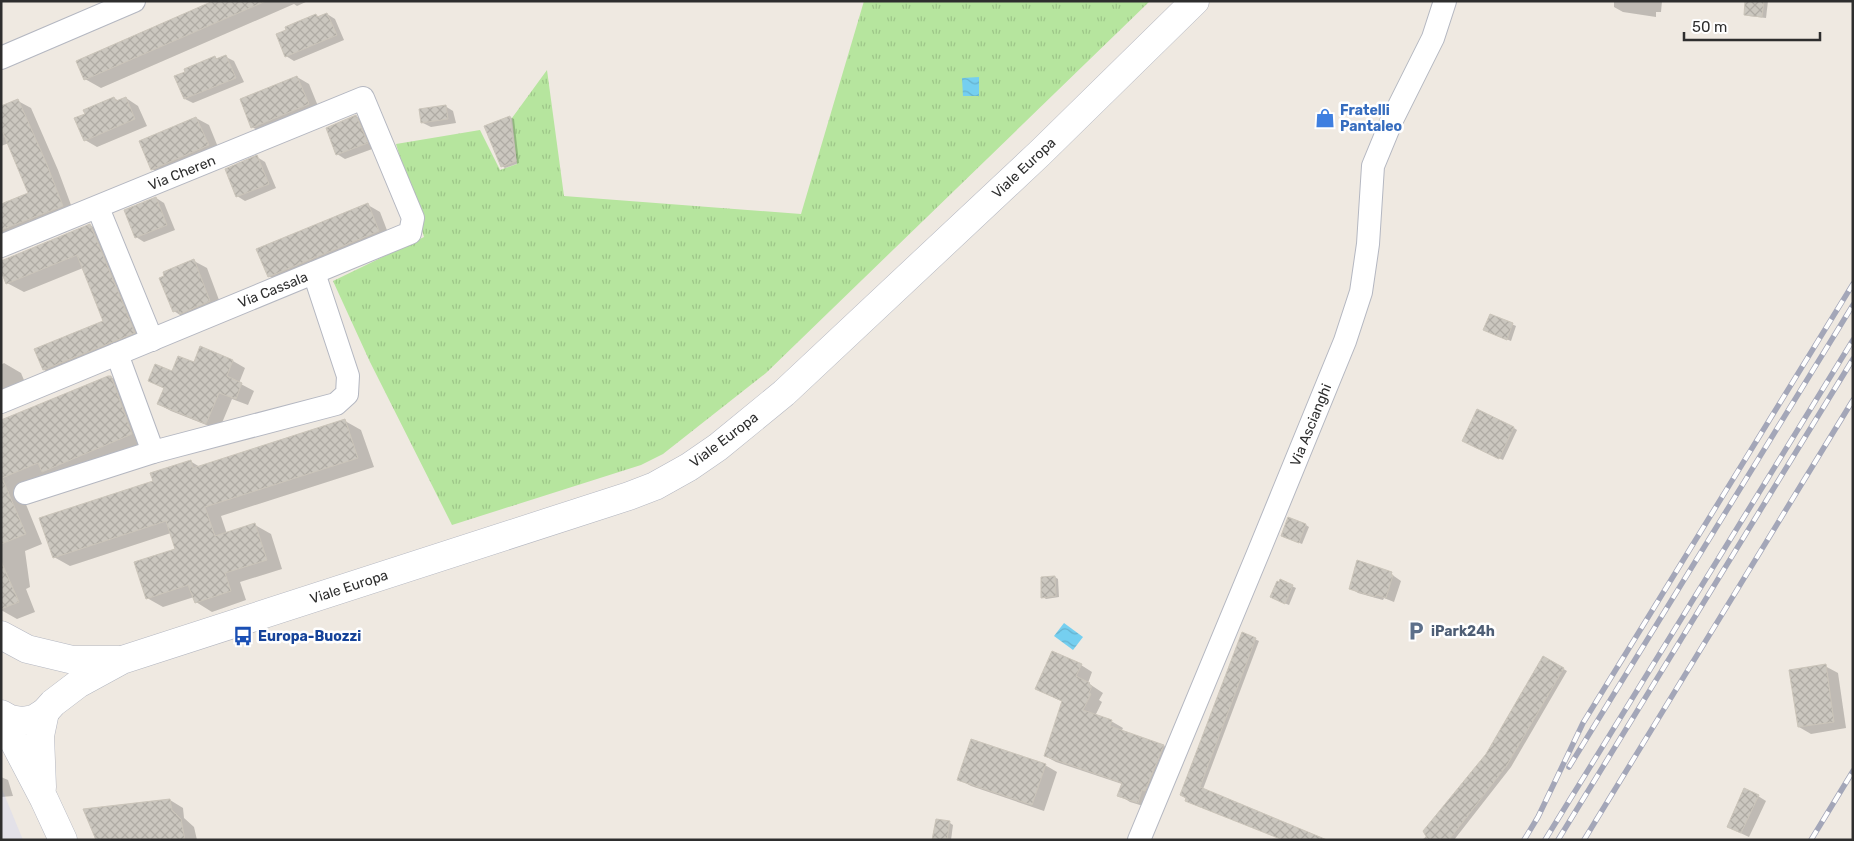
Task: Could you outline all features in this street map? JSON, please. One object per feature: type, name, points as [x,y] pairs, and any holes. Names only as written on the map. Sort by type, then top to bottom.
[{"type":"main road","name":"Viale Europa","points":[[122,660],[629,496],[655,486],[689,468],[718,448],[784,393],[1040,153],[1194,1]]},
{"type":"main road","points":[[1,635],[22,652],[47,658],[54,668],[57,679],[57,691],[40,736],[40,773],[44,799]]},
{"type":"main road","points":[[22,652],[73,660],[122,660]]},
{"type":"main road","points":[[1,716],[22,721],[34,718],[78,684],[122,660]]},
{"type":"main road","points":[[1,716],[63,840]]},
{"type":"street","points":[[1,58],[134,1]]},
{"type":"street","name":"Via Ascianghi","points":[[1139,840],[1345,341],[1361,292],[1368,244],[1373,166],[1392,120],[1433,38],[1445,1]]},
{"type":"street","name":"Via Cheren","points":[[1,246],[98,208],[363,98]]},
{"type":"street","name":"Via Cassala","points":[[1,402],[410,233],[413,218],[363,98]]},
{"type":"street","points":[[98,208],[152,340]]},
{"type":"street","points":[[25,494],[153,452],[336,404],[347,394],[348,376],[314,273]]},
{"type":"street","points":[[117,354],[153,452]]},
{"type":"shaded area","points":[[1,787],[2,789],[23,840],[1,840]]},
{"type":"green space","points":[[864,1],[1150,1],[766,373],[663,454],[641,465],[452,525],[370,362],[333,281],[424,237],[396,144],[480,130],[500,170],[517,164],[512,118],[547,70],[564,196],[801,214]]},
{"type":"water","points":[[979,77],[979,96],[963,96],[962,78]]},
{"type":"water","points":[[1064,623],[1083,637],[1073,650],[1054,636]]},
{"type":"building","points":[[213,1],[266,1],[84,80],[76,61]]},
{"type":"building","points":[[1745,1],[1764,1],[1762,17],[1744,15]]},
{"type":"building","points":[[327,13],[337,35],[285,57],[276,34],[286,30],[285,27],[316,14],[317,17]]},
{"type":"building","points":[[226,55],[236,78],[184,99],[174,76],[185,72],[184,69],[215,56],[216,59]]},
{"type":"building","points":[[297,76],[309,104],[251,128],[240,99]]},
{"type":"building","points":[[114,97],[116,101],[126,97],[135,119],[84,141],[74,118],[85,114],[83,110]]},
{"type":"building","points":[[18,99],[63,206],[1,230],[1,204],[28,193],[1,128],[1,106]]},
{"type":"building","points":[[446,105],[448,119],[421,123],[419,109]]},
{"type":"building","points":[[356,115],[368,143],[336,155],[326,128]]},
{"type":"building","points":[[510,116],[516,161],[501,167],[484,126]]},
{"type":"building","points":[[196,117],[209,145],[151,170],[139,141]]},
{"type":"building","points":[[257,155],[269,184],[236,197],[225,169]]},
{"type":"building","points":[[156,197],[167,225],[135,238],[124,210]]},
{"type":"building","points":[[368,203],[379,231],[268,277],[256,249]]},
{"type":"building","points":[[90,224],[135,333],[43,370],[34,349],[103,321],[77,255],[6,284],[1,271],[1,261]]},
{"type":"building","points":[[194,259],[210,301],[180,314],[178,310],[173,312],[159,278],[164,276],[163,272]]},
{"type":"building","points":[[1490,314],[1513,323],[1507,340],[1483,330]]},
{"type":"building","points":[[200,346],[233,360],[227,376],[242,383],[236,399],[219,393],[206,424],[157,404],[164,388],[148,381],[155,364],[172,371],[178,356],[194,362]]},
{"type":"building","points":[[111,376],[132,434],[42,472],[38,463],[2,478],[26,534],[1,544],[1,420]]},
{"type":"building","points":[[1477,409],[1514,427],[1499,459],[1462,441]]},
{"type":"building","points":[[345,419],[358,458],[205,507],[215,536],[255,523],[267,560],[225,573],[231,591],[195,603],[188,585],[146,599],[134,562],[175,549],[166,521],[53,558],[39,518],[153,481],[150,473],[191,460],[193,468]]},
{"type":"building","points":[[1288,517],[1306,524],[1299,543],[1281,536]]},
{"type":"building","points":[[1357,560],[1392,572],[1391,575],[1393,575],[1386,598],[1376,595],[1375,597],[1349,589]]},
{"type":"building","points":[[1,561],[19,602],[1,609]]},
{"type":"building","points":[[1055,576],[1056,596],[1041,598],[1041,577]]},
{"type":"building","points":[[1280,579],[1293,585],[1285,604],[1270,597],[1277,581],[1279,582]]},
{"type":"building","points":[[1242,632],[1256,638],[1200,787],[1327,840],[1283,840],[1185,801],[1186,798],[1180,795]]},
{"type":"building","points":[[1052,651],[1082,664],[1076,676],[1092,686],[1089,693],[1091,694],[1083,710],[1112,720],[1110,726],[1164,745],[1145,791],[1142,790],[1138,803],[1117,796],[1122,783],[1044,756],[1062,701],[1035,689]]},
{"type":"building","points":[[1543,656],[1564,668],[1507,765],[1449,840],[1428,840],[1423,831],[1486,754]]},
{"type":"building","points":[[1826,664],[1834,722],[1798,727],[1789,670]]},
{"type":"building","points":[[971,739],[1046,764],[1032,805],[957,780]]},
{"type":"building","points":[[1744,788],[1759,795],[1741,833],[1727,827]]},
{"type":"building","points":[[170,799],[172,810],[181,819],[185,840],[96,840],[83,809]]},
{"type":"building","points":[[936,819],[950,821],[947,840],[932,840]]},
{"type":"railway","points":[[1524,840],[1538,817],[1583,723],[1853,284]]},
{"type":"railway","points":[[1569,767],[1853,305]]},
{"type":"railway","points":[[1545,840],[1853,340]]},
{"type":"railway","points":[[1558,840],[1853,359]]},
{"type":"railway","points":[[1584,840],[1853,400]]},
{"type":"railway","points":[[1811,840],[1853,771]]},
{"type":"place","name":"Fratelli Pantaleo","points":[[1325,118]]},
{"type":"place","name":"iPark24h","points":[[1416,631]]},
{"type":"place","name":"Europa-Buozzi","points":[[243,636]]}]
